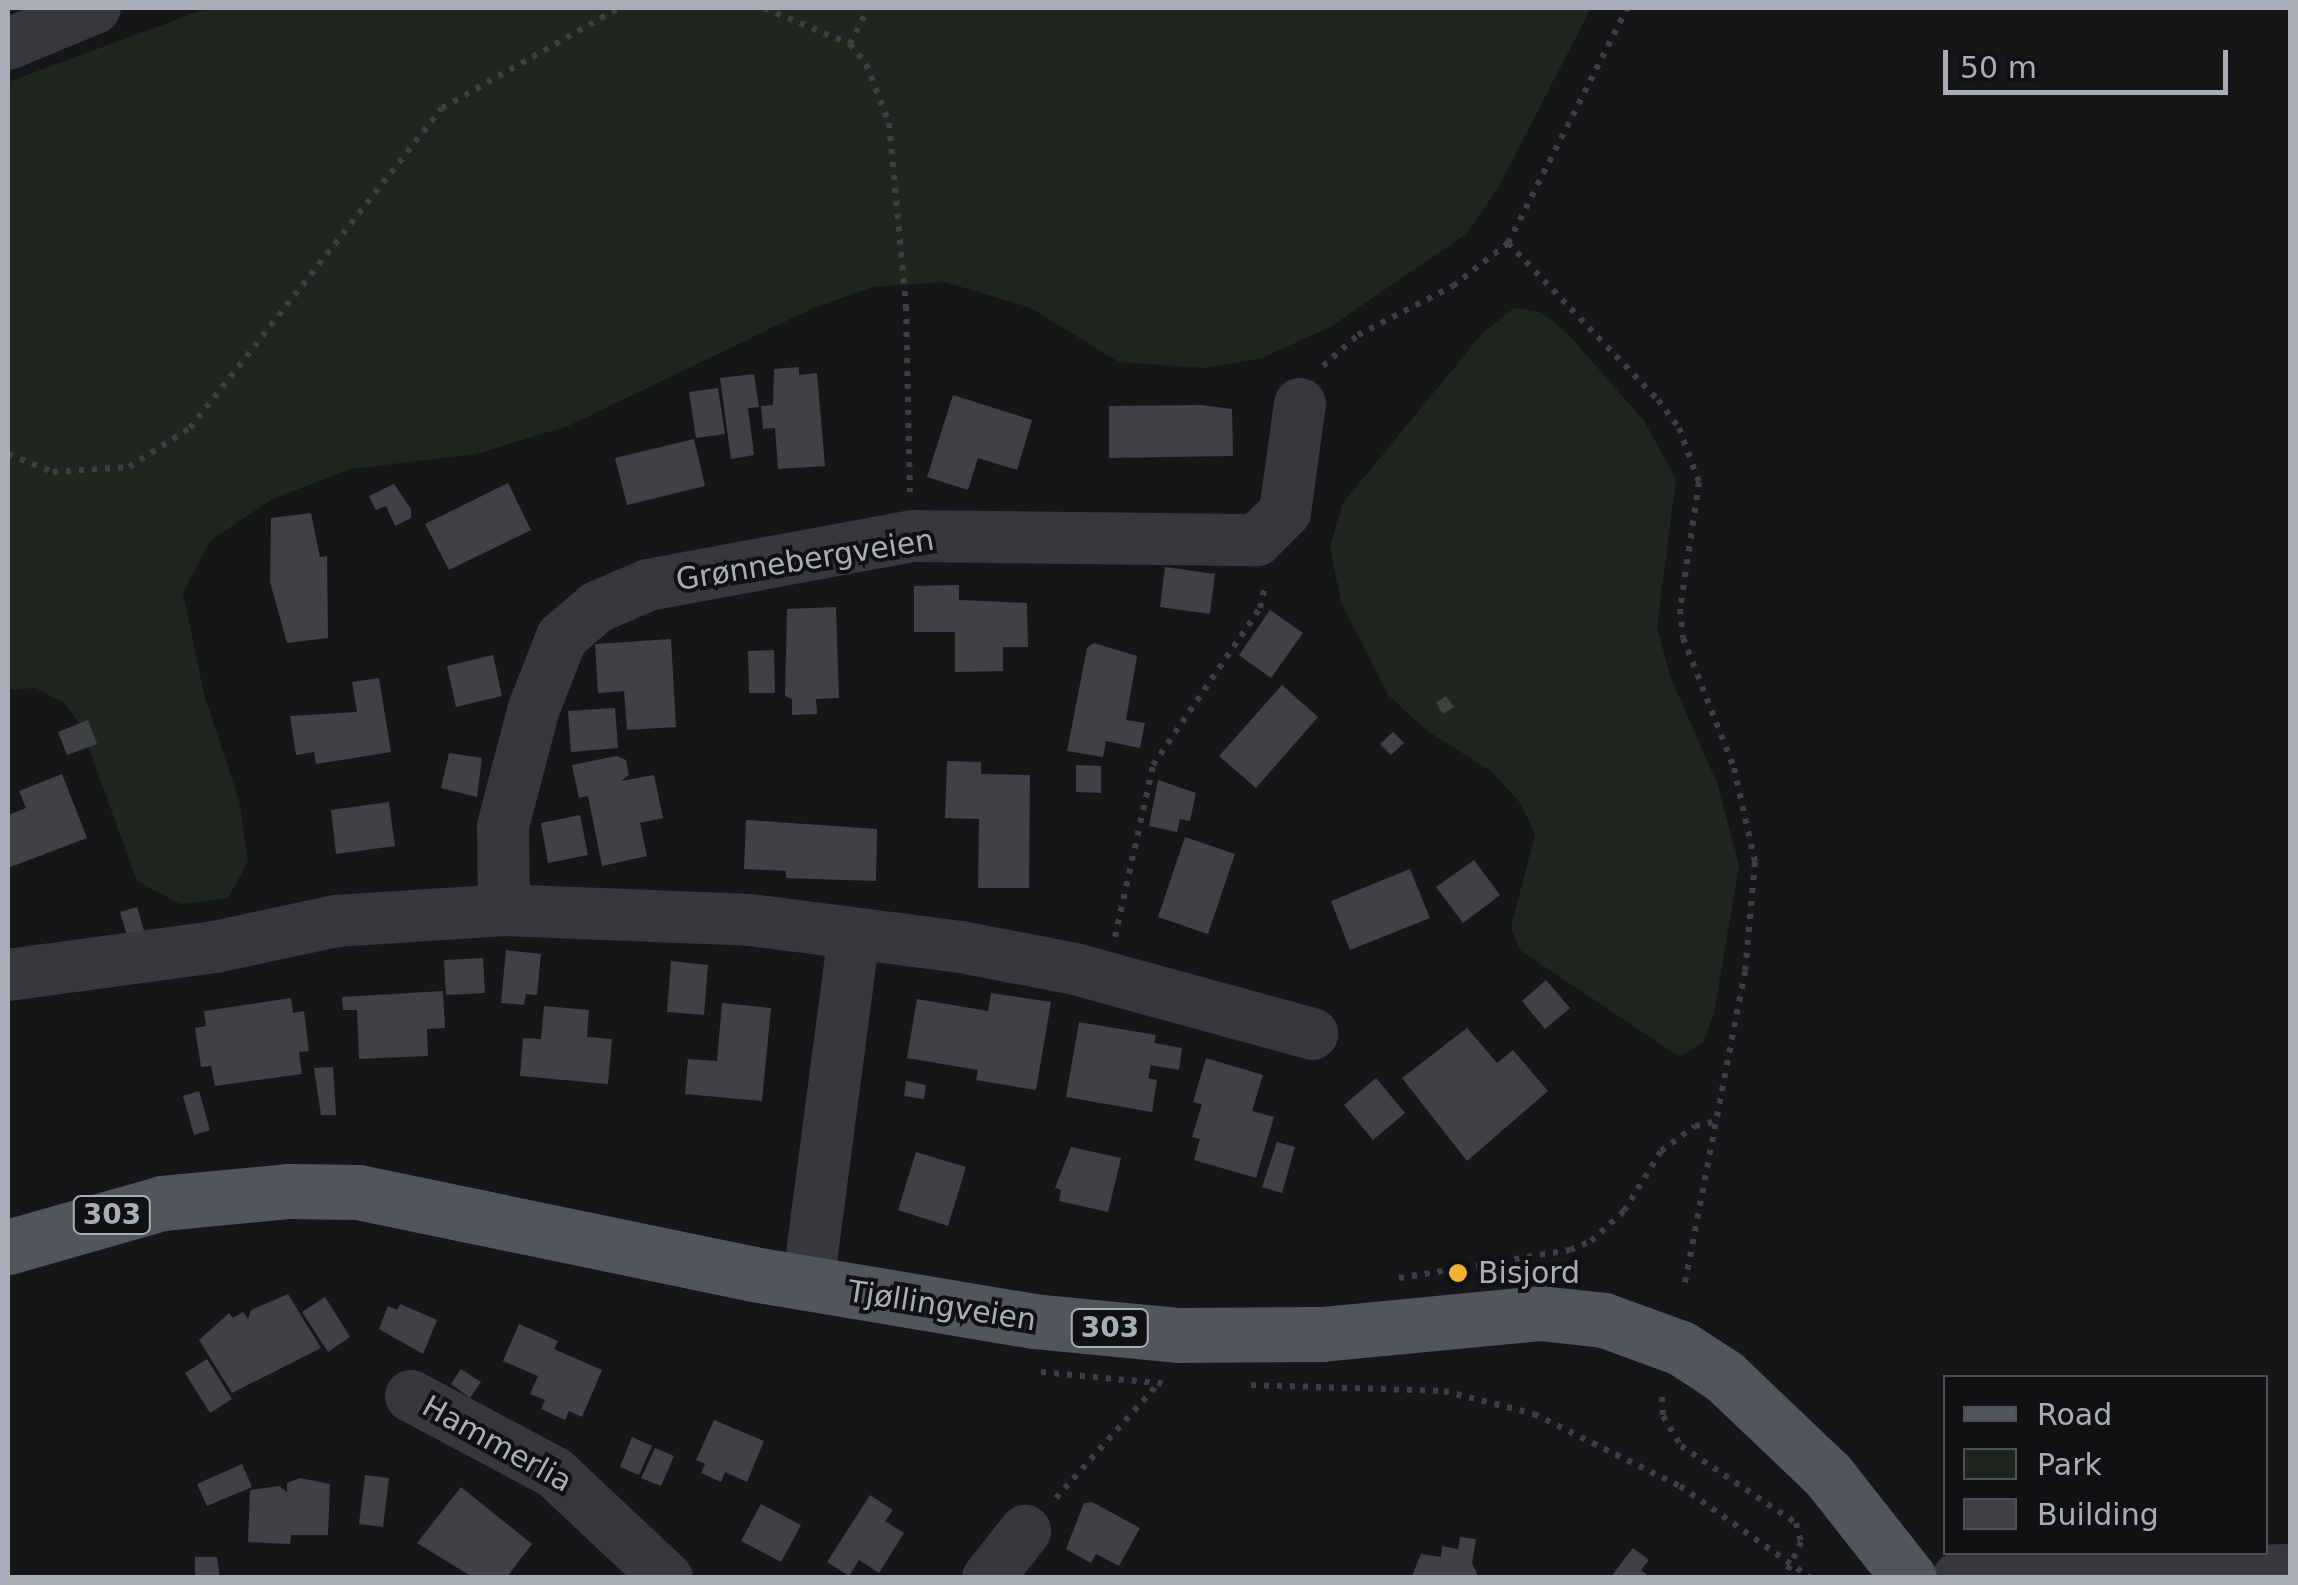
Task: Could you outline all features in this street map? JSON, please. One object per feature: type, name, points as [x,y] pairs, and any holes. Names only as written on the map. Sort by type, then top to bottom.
[{"type":"main road","name":"Tjøllingveien","points":[[8,1247],[162,1203],[272,1192],[358,1192],[808,1284],[971,1312],[1180,1335],[1322,1334],[1540,1313],[1604,1320],[1681,1348],[1724,1376],[1828,1476],[1909,1578]]},
{"type":"street","points":[[8,44],[96,8]]},
{"type":"street","points":[[1257,540],[1284,512],[1300,404]]},
{"type":"street","name":"Grønnebergveien","points":[[504,910],[503,826],[517,764],[550,659],[576,622],[648,585],[914,536],[1257,540]]},
{"type":"street","points":[[8,975],[215,947],[336,921],[504,910],[685,915],[961,947],[1107,977],[1312,1034]]},
{"type":"street","points":[[808,1284],[854,934]]},
{"type":"street","name":"Hammerlia","points":[[411,1396],[555,1473],[667,1578]]},
{"type":"street","points":[[988,1578],[1025,1531]]},
{"type":"street","points":[[1958,1578],[2290,1570]]},
{"type":"path","points":[[8,454],[54,472],[129,467],[190,428],[442,108],[619,8]]},
{"type":"path","points":[[764,8],[850,44],[882,103],[896,174],[914,536]]},
{"type":"path","points":[[850,44],[868,8]]},
{"type":"path","points":[[1300,404],[1312,379],[1342,347],[1453,286],[1508,243],[1627,8]]},
{"type":"path","points":[[1508,243],[1658,400],[1680,428],[1699,482],[1680,609],[1683,638],[1734,768],[1755,862],[1745,971],[1685,1284]]},
{"type":"path","points":[[1107,977],[1146,782],[1260,608],[1266,586],[1257,540]]},
{"type":"path","points":[[1392,1280],[1591,1241],[1624,1211],[1661,1151],[1695,1126],[1714,1122]]},
{"type":"path","points":[[1025,1531],[1158,1384]]},
{"type":"path","points":[[1662,1396],[1664,1416],[1681,1446],[1796,1523],[1801,1542],[1784,1578]]},
{"type":"path","points":[[1792,1559],[1811,1578]]},
{"type":"green space","points":[[208,8],[1591,8],[1497,190],[1466,234],[1330,327],[1262,358],[1205,368],[1119,362],[1029,307],[944,282],[872,287],[811,309],[568,426],[476,454],[351,469],[272,499],[210,541],[183,593],[204,694],[239,800],[248,862],[228,898],[180,904],[137,881],[80,724],[64,703],[36,688],[8,690],[8,82]]},
{"type":"green space","points":[[1514,308],[1540,312],[1568,334],[1644,421],[1676,479],[1657,627],[1671,679],[1717,783],[1739,865],[1714,1013],[1704,1041],[1680,1057],[1520,950],[1511,927],[1535,835],[1521,804],[1492,772],[1426,730],[1388,695],[1341,602],[1330,547],[1343,503],[1481,335]]},
{"type":"building","points":[[799,367],[799,375],[817,373],[825,466],[778,469],[775,428],[763,429],[761,406],[773,405],[774,369]]},
{"type":"building","points":[[754,374],[759,407],[748,408],[754,455],[731,459],[720,378]]},
{"type":"building","points":[[718,388],[725,434],[696,438],[689,392]]},
{"type":"building","points":[[953,395],[1032,420],[1017,470],[978,458],[968,490],[927,477]]},
{"type":"building","points":[[1201,405],[1232,409],[1233,456],[1109,458],[1109,406]]},
{"type":"building","points":[[694,439],[705,486],[627,505],[615,458]]},
{"type":"building","points":[[508,483],[531,530],[449,570],[425,524]]},
{"type":"building","points":[[394,484],[411,509],[411,518],[395,526],[386,506],[376,510],[369,496]]},
{"type":"building","points":[[311,513],[320,557],[327,556],[328,638],[287,643],[270,582],[271,518]]},
{"type":"building","points":[[1165,567],[1215,574],[1210,614],[1160,607]]},
{"type":"building","points":[[959,585],[959,600],[1027,603],[1028,647],[1003,647],[1003,671],[955,672],[955,632],[914,632],[914,586]]},
{"type":"building","points":[[836,607],[839,698],[816,699],[817,714],[792,715],[792,699],[785,696],[787,609]]},
{"type":"building","points":[[1270,610],[1303,633],[1271,678],[1239,655]]},
{"type":"building","points":[[671,639],[676,727],[627,730],[624,691],[598,693],[595,644]]},
{"type":"building","points":[[1094,643],[1137,656],[1126,720],[1145,723],[1140,748],[1106,741],[1103,757],[1067,751],[1087,648]]},
{"type":"building","points":[[774,650],[775,693],[749,693],[748,651]]},
{"type":"building","points":[[493,655],[502,696],[456,707],[447,666]]},
{"type":"building","points":[[379,678],[391,752],[316,764],[314,752],[296,755],[290,716],[357,712],[352,682]]},
{"type":"building","points":[[1282,685],[1318,717],[1256,788],[1219,756]]},
{"type":"building","points":[[1446,696],[1454,707],[1443,714],[1436,703]]},
{"type":"building","points":[[615,708],[618,748],[571,752],[568,711]]},
{"type":"building","points":[[88,720],[97,744],[67,755],[58,732]]},
{"type":"building","points":[[1393,732],[1404,743],[1391,755],[1380,744]]},
{"type":"building","points":[[449,753],[482,758],[477,797],[441,788]]},
{"type":"building","points":[[616,756],[626,760],[629,775],[621,781],[654,775],[663,818],[640,823],[647,856],[602,866],[588,796],[579,798],[572,765]]},
{"type":"building","points":[[947,761],[981,762],[981,774],[1030,775],[1029,888],[978,888],[979,819],[945,818]]},
{"type":"building","points":[[1076,765],[1101,766],[1101,793],[1076,792]]},
{"type":"building","points":[[62,774],[87,838],[8,868],[8,815],[26,808],[19,791]]},
{"type":"building","points":[[1158,780],[1196,793],[1190,821],[1180,819],[1177,832],[1149,826]]},
{"type":"building","points":[[389,802],[395,846],[336,854],[331,810]]},
{"type":"building","points":[[580,815],[588,855],[548,863],[541,823]]},
{"type":"building","points":[[746,820],[877,829],[876,881],[786,878],[786,871],[744,869]]},
{"type":"building","points":[[1185,837],[1235,854],[1208,934],[1158,917]]},
{"type":"building","points":[[1474,860],[1500,895],[1463,923],[1436,887]]},
{"type":"building","points":[[1410,869],[1430,918],[1350,950],[1331,901]]},
{"type":"building","points":[[137,907],[145,934],[128,939],[120,912]]},
{"type":"building","points":[[506,950],[541,954],[537,995],[526,994],[524,1005],[501,1003]]},
{"type":"building","points":[[483,958],[485,993],[446,995],[444,960]]},
{"type":"building","points":[[671,961],[708,965],[704,1015],[667,1012]]},
{"type":"building","points":[[1546,980],[1570,1008],[1545,1029],[1522,1001]]},
{"type":"building","points":[[443,991],[445,1028],[427,1029],[428,1056],[359,1059],[357,1010],[343,1010],[342,997]]},
{"type":"building","points":[[991,993],[1051,1002],[1036,1090],[976,1080],[978,1070],[907,1058],[917,999],[988,1011]]},
{"type":"building","points":[[291,998],[293,1013],[304,1011],[309,1051],[299,1052],[302,1074],[215,1086],[211,1066],[201,1067],[195,1028],[206,1026],[204,1011]]},
{"type":"building","points":[[722,1003],[771,1008],[762,1101],[685,1094],[688,1059],[717,1061]]},
{"type":"building","points":[[544,1006],[589,1010],[587,1037],[612,1039],[608,1084],[520,1076],[523,1038],[541,1039]]},
{"type":"building","points":[[1079,1022],[1156,1035],[1154,1043],[1182,1048],[1179,1070],[1151,1065],[1148,1078],[1157,1080],[1152,1112],[1066,1097]]},
{"type":"building","points":[[1467,1028],[1497,1063],[1513,1050],[1548,1091],[1467,1161],[1402,1078]]},
{"type":"building","points":[[1206,1058],[1263,1075],[1252,1111],[1274,1117],[1256,1178],[1194,1160],[1200,1139],[1192,1137],[1202,1104],[1193,1102]]},
{"type":"building","points":[[333,1067],[336,1115],[321,1115],[314,1068]]},
{"type":"building","points":[[1376,1078],[1405,1113],[1373,1140],[1344,1105]]},
{"type":"building","points":[[906,1081],[926,1085],[924,1099],[904,1096]]},
{"type":"building","points":[[199,1091],[210,1130],[194,1135],[183,1096]]},
{"type":"building","points":[[1277,1142],[1295,1147],[1282,1193],[1262,1187]]},
{"type":"building","points":[[1071,1147],[1121,1158],[1108,1212],[1059,1201],[1061,1190],[1055,1188]]},
{"type":"building","points":[[916,1152],[966,1167],[948,1226],[898,1210]]},
{"type":"building","points":[[288,1294],[321,1348],[232,1393],[199,1340],[229,1313],[233,1318],[243,1312],[248,1319],[251,1310]]},
{"type":"building","points":[[325,1297],[350,1337],[328,1352],[302,1312]]},
{"type":"building","points":[[400,1304],[437,1320],[423,1354],[379,1329],[388,1306],[397,1310]]},
{"type":"building","points":[[519,1324],[558,1341],[554,1349],[602,1370],[582,1417],[569,1411],[565,1420],[541,1409],[545,1400],[530,1394],[538,1376],[503,1361]]},
{"type":"building","points":[[207,1359],[232,1399],[210,1413],[185,1373]]},
{"type":"building","points":[[461,1369],[481,1382],[470,1398],[451,1384]]},
{"type":"building","points":[[714,1420],[764,1441],[747,1482],[725,1472],[721,1482],[701,1473],[705,1464],[696,1460]]},
{"type":"building","points":[[632,1437],[652,1446],[639,1475],[620,1467]]},
{"type":"building","points":[[655,1448],[674,1456],[661,1486],[641,1478]]},
{"type":"building","points":[[242,1464],[252,1487],[207,1506],[197,1484]]},
{"type":"building","points":[[365,1475],[389,1478],[383,1527],[359,1524]]},
{"type":"building","points":[[300,1478],[330,1484],[328,1535],[291,1535],[290,1544],[248,1542],[250,1490],[279,1486],[287,1492],[287,1483]]},
{"type":"building","points":[[461,1487],[532,1544],[506,1578],[474,1578],[417,1543]]},
{"type":"building","points":[[870,1495],[893,1510],[885,1521],[904,1533],[879,1573],[859,1560],[849,1576],[827,1562]]},
{"type":"building","points":[[1092,1502],[1140,1528],[1119,1566],[1096,1554],[1091,1563],[1066,1549],[1084,1503]]},
{"type":"building","points":[[761,1504],[801,1525],[781,1562],[741,1541]]},
{"type":"building","points":[[1460,1537],[1476,1539],[1472,1563],[1479,1578],[1411,1578],[1421,1554],[1441,1557],[1442,1546],[1458,1549]]},
{"type":"building","points":[[1633,1548],[1649,1560],[1641,1570],[1651,1578],[1610,1578]]},
{"type":"building","points":[[195,1557],[217,1557],[220,1578],[195,1578]]},
{"type":"place","name":"Bisjord","points":[[1458,1273]]}]
